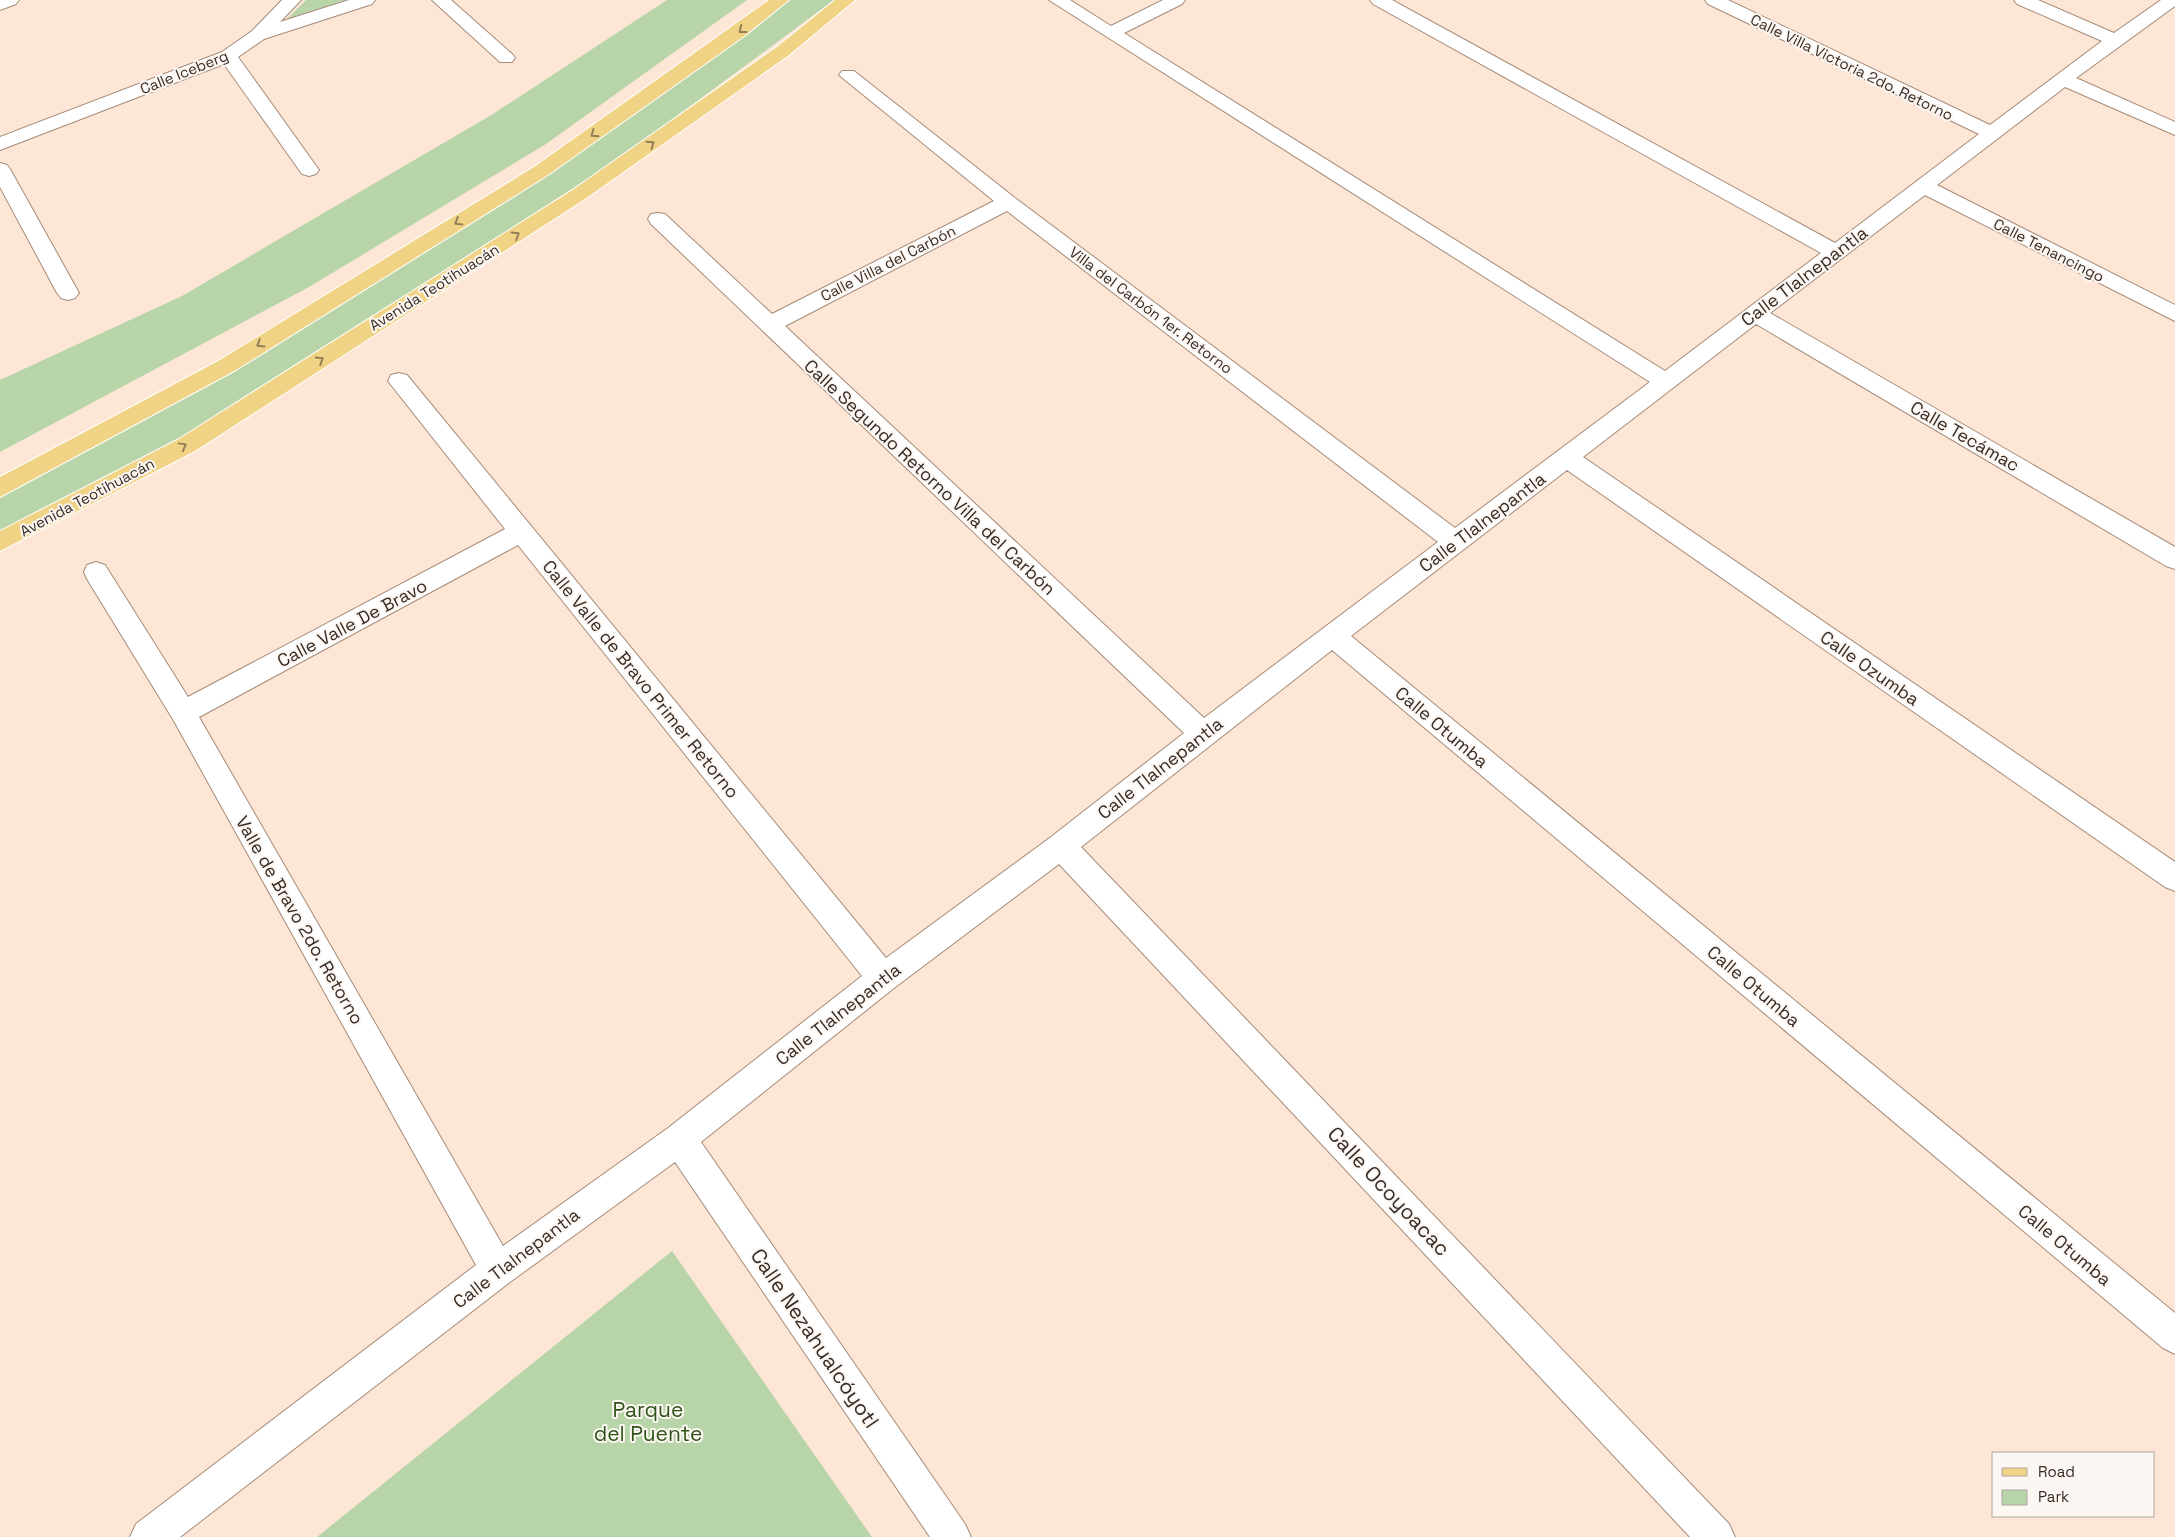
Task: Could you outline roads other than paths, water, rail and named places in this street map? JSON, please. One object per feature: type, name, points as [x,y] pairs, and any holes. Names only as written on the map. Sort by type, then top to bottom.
[{"type":"main road","points":[[0,488],[228,365],[541,171],[737,34],[780,0]]},
{"type":"main road","name":"Avenida Teotihuacán","points":[[0,542],[187,444],[578,195],[783,51],[846,0]]},
{"type":"street","points":[[0,5],[10,0]]},
{"type":"street","points":[[258,35],[292,0]]},
{"type":"street","name":"Calle Iceberg","points":[[0,144],[228,56],[258,35],[366,0]]},
{"type":"street","points":[[441,0],[506,58]]},
{"type":"street","points":[[1058,0],[1666,382]]},
{"type":"street","points":[[1111,33],[1176,0]]},
{"type":"street","points":[[1379,0],[1836,252]]},
{"type":"street","name":"Calle Villa Victoria 2do. Retorno","points":[[1714,0],[1991,133]]},
{"type":"street","points":[[2023,0],[2115,40]]},
{"type":"street","name":"Calle Tlalnepantla","points":[[149,1537],[498,1270],[679,1139],[883,978],[1062,846],[1332,635],[1991,133],[2115,40],[2172,0]]},
{"type":"street","points":[[228,56],[309,170]]},
{"type":"street","name":"Villa del Carbón 1er. Retorno","points":[[848,75],[1008,202],[1456,542]]},
{"type":"street","points":[[2063,79],[2175,130]]},
{"type":"street","points":[[0,169],[68,293]]},
{"type":"street","name":"Calle Tenancingo","points":[[1923,186],[2175,314]]},
{"type":"street","name":"Calle Villa del Carbón","points":[[769,324],[1008,202]]},
{"type":"street","name":"Calle Segundo Retorno Villa del Carbón","points":[[658,219],[1203,734]]},
{"type":"street","name":"Calle Tecámac","points":[[1755,314],[2175,559]]},
{"type":"street","name":"Calle Valle de Bravo Primer Retorno","points":[[399,381],[883,978]]},
{"type":"street","name":"Calle Ozumba","points":[[1566,457],[2175,878]]},
{"type":"street","name":"Calle Valle De Bravo","points":[[183,714],[521,532]]},
{"type":"street","name":"Valle de Bravo 2do. Retorno","points":[[96,572],[183,714],[498,1270]]},
{"type":"street","name":"Calle Otumba","points":[[1332,635],[2175,1336]]},
{"type":"street","name":"Calle Ocoyoacac","points":[[1062,846],[1716,1537]]},
{"type":"street","name":"Calle Nezahualcóyotl","points":[[679,1139],[952,1537]]},
{"type":"park label","name":"Parque del Puente","points":[[648,1421]]}]
